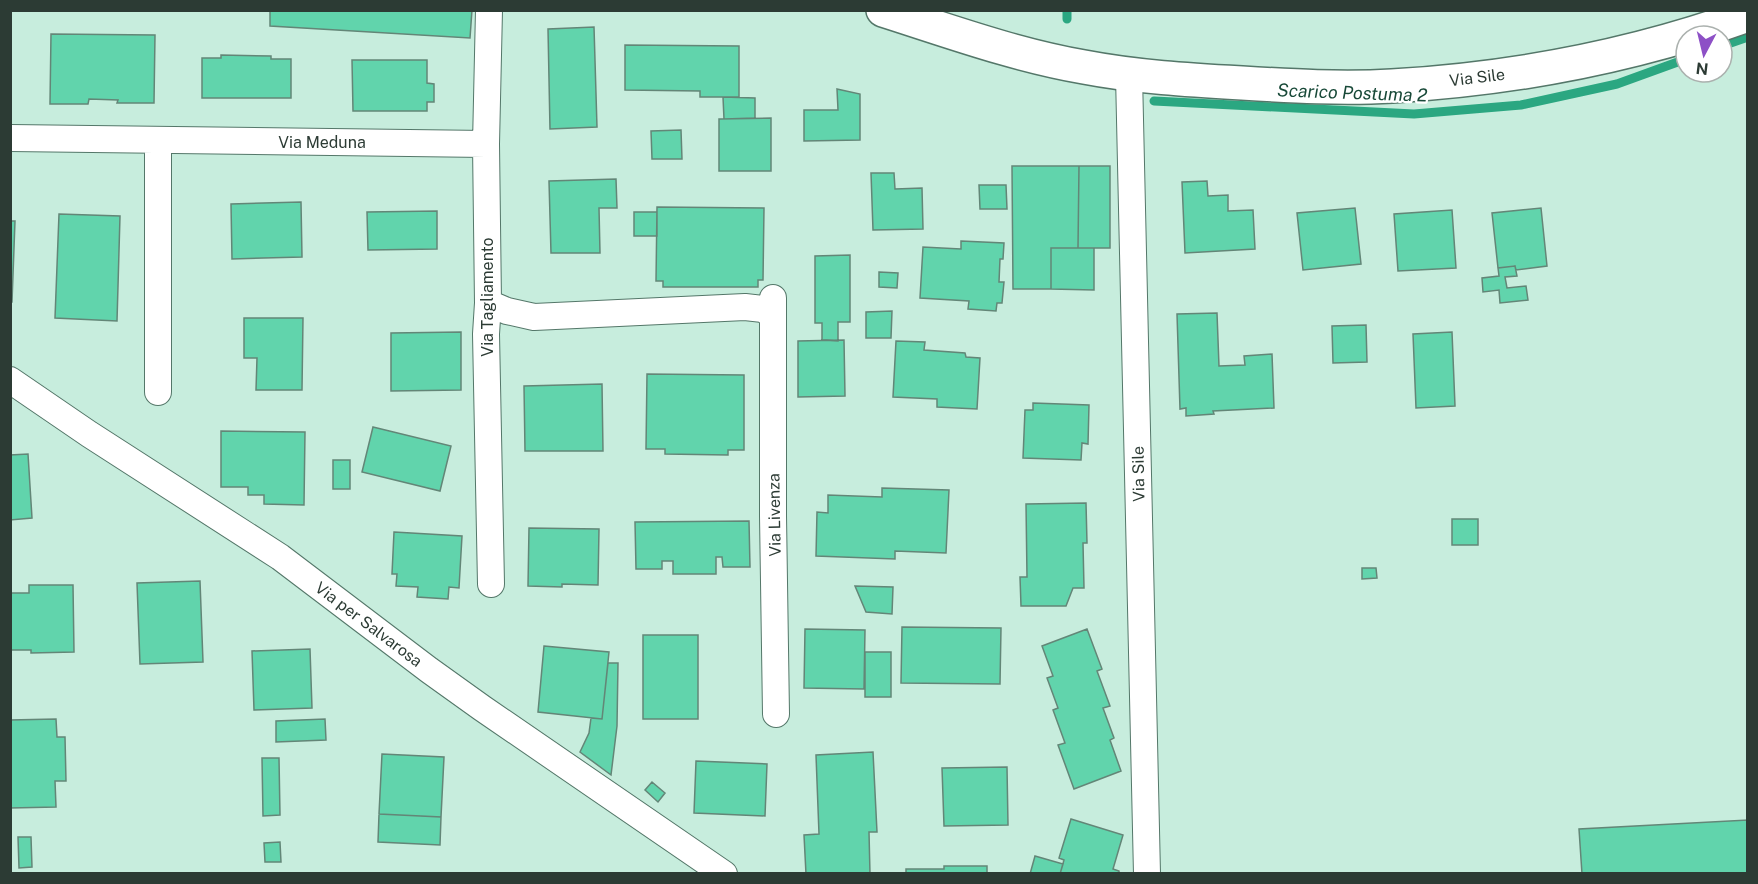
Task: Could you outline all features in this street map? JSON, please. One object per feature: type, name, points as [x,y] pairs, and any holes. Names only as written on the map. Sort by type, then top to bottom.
[{"type":"street","name":"Via Tagliamento","points":[[489,10],[486,334],[491,584]]},
{"type":"street","name":"Via Sile","points":[[883,10],[1029,55],[1084,68],[1129,75],[1203,81],[1350,87],[1392,86],[1474,78],[1590,59],[1655,44],[1748,15]]},
{"type":"street","name":"Via Sile","points":[[1129,75],[1147,873]]},
{"type":"street","name":"Via Meduna","points":[[10,138],[486,144]]},
{"type":"street","points":[[158,141],[159,392]]},
{"type":"street","name":"Via Livenza","points":[[488,303],[507,311],[534,317],[773,307],[776,714]]},
{"type":"street","name":"Via per Salvarosa","points":[[10,380],[89,435],[280,557],[482,708],[724,873]]},
{"type":"building","points":[[270,10],[472,10],[470,38],[270,26]]},
{"type":"building","points":[[594,27],[597,127],[550,129],[548,29]]},
{"type":"building","points":[[51,34],[155,35],[154,103],[117,103],[118,100],[89,99],[88,104],[50,104]]},
{"type":"building","points":[[625,45],[739,46],[739,97],[700,97],[700,91],[625,90]]},
{"type":"building","points":[[221,55],[271,56],[271,59],[291,59],[291,98],[202,98],[202,58],[221,58]]},
{"type":"building","points":[[352,60],[427,60],[427,83],[434,84],[434,102],[427,102],[427,111],[353,111]]},
{"type":"building","points":[[837,89],[860,94],[860,140],[804,141],[804,110],[838,110]]},
{"type":"building","points":[[723,97],[755,98],[755,118],[724,119]]},
{"type":"building","points":[[771,118],[771,171],[719,171],[719,119]]},
{"type":"building","points":[[681,130],[682,159],[652,159],[651,131]]},
{"type":"building","points":[[1012,166],[1079,166],[1078,248],[1051,248],[1051,289],[1013,289]]},
{"type":"building","points":[[1079,166],[1110,166],[1110,248],[1078,248]]},
{"type":"building","points":[[871,173],[894,173],[895,189],[922,188],[923,229],[873,230]]},
{"type":"building","points":[[616,179],[617,208],[599,208],[600,253],[551,253],[549,181]]},
{"type":"building","points":[[1207,181],[1208,196],[1228,195],[1228,211],[1253,210],[1255,249],[1185,253],[1182,182]]},
{"type":"building","points":[[979,185],[1006,185],[1007,209],[980,209]]},
{"type":"building","points":[[301,202],[302,257],[232,259],[231,204]]},
{"type":"building","points":[[657,207],[764,208],[763,280],[758,280],[758,287],[663,287],[663,281],[656,281]]},
{"type":"building","points":[[1355,208],[1361,264],[1303,270],[1297,213]]},
{"type":"building","points":[[1541,208],[1547,266],[1516,270],[1515,266],[1498,268],[1492,213]]},
{"type":"building","points":[[1452,210],[1456,268],[1398,271],[1394,214]]},
{"type":"building","points":[[437,211],[437,249],[368,250],[367,212]]},
{"type":"building","points":[[634,212],[657,212],[657,236],[634,236]]},
{"type":"building","points":[[59,214],[120,216],[117,321],[55,318]]},
{"type":"building","points":[[10,221],[15,221],[12,302],[10,302]]},
{"type":"building","points":[[961,241],[1004,243],[1003,259],[1000,259],[999,282],[1004,282],[1002,303],[997,303],[996,311],[968,309],[969,301],[920,298],[923,247],[961,249]]},
{"type":"building","points":[[1051,248],[1094,248],[1094,290],[1051,289]]},
{"type":"building","points":[[850,255],[850,322],[838,322],[838,341],[822,340],[822,323],[815,323],[815,256]]},
{"type":"building","points":[[1515,266],[1517,276],[1505,277],[1507,288],[1526,286],[1528,300],[1500,303],[1499,290],[1483,292],[1482,278],[1499,276],[1498,268]]},
{"type":"building","points":[[879,272],[898,273],[897,288],[879,287]]},
{"type":"building","points":[[892,311],[891,338],[866,338],[866,312]]},
{"type":"building","points":[[1217,313],[1219,366],[1245,365],[1244,356],[1272,354],[1274,408],[1213,411],[1214,414],[1186,416],[1186,408],[1180,409],[1177,314]]},
{"type":"building","points":[[244,318],[303,318],[302,390],[256,390],[257,358],[244,358]]},
{"type":"building","points":[[1366,325],[1367,362],[1333,363],[1332,326]]},
{"type":"building","points":[[461,332],[461,390],[391,391],[391,333]]},
{"type":"building","points":[[1452,332],[1455,406],[1416,408],[1413,334]]},
{"type":"building","points":[[844,340],[845,396],[798,397],[798,341]]},
{"type":"building","points":[[896,341],[925,342],[924,350],[965,353],[966,357],[980,358],[977,409],[937,407],[937,399],[893,397]]},
{"type":"building","points":[[647,374],[744,375],[744,450],[728,450],[728,455],[665,454],[665,449],[646,449]]},
{"type":"building","points":[[602,384],[603,451],[525,451],[524,386]]},
{"type":"building","points":[[1033,403],[1089,405],[1088,444],[1082,443],[1081,460],[1023,458],[1025,410],[1033,410]]},
{"type":"building","points":[[373,427],[451,446],[440,491],[362,472]]},
{"type":"building","points":[[221,431],[305,432],[304,505],[264,504],[264,495],[248,495],[248,487],[221,487]]},
{"type":"building","points":[[28,454],[32,518],[10,520],[10,455]]},
{"type":"building","points":[[333,460],[350,460],[350,489],[333,489]]},
{"type":"building","points":[[882,488],[949,490],[946,553],[895,551],[895,559],[816,556],[817,512],[828,513],[828,495],[882,497]]},
{"type":"building","points":[[1086,503],[1087,543],[1083,543],[1084,588],[1073,588],[1066,606],[1021,606],[1020,577],[1027,577],[1026,504]]},
{"type":"building","points":[[1452,519],[1478,519],[1478,545],[1452,545]]},
{"type":"building","points":[[749,521],[750,567],[723,567],[722,557],[716,557],[716,574],[673,574],[673,561],[662,561],[662,569],[636,569],[635,522]]},
{"type":"building","points":[[529,528],[599,529],[598,585],[528,586]]},
{"type":"building","points":[[394,532],[462,536],[459,588],[449,587],[448,599],[417,597],[418,587],[396,586],[397,574],[392,574]]},
{"type":"building","points":[[1362,568],[1376,568],[1377,578],[1362,579]]},
{"type":"building","points":[[200,581],[203,662],[140,664],[137,583]]},
{"type":"building","points":[[29,585],[73,585],[74,652],[31,653],[31,650],[10,650],[10,593],[29,593]]},
{"type":"building","points":[[855,586],[893,587],[892,614],[866,612]]},
{"type":"building","points":[[902,627],[1001,628],[1000,684],[901,683]]},
{"type":"building","points":[[805,629],[865,630],[864,689],[804,688]]},
{"type":"building","points":[[1087,629],[1102,669],[1097,671],[1110,706],[1103,708],[1114,738],[1110,740],[1121,771],[1074,789],[1058,745],[1065,743],[1053,710],[1058,708],[1047,678],[1053,676],[1042,646]]},
{"type":"building","points":[[643,635],[698,635],[698,719],[643,719]]},
{"type":"building","points":[[544,646],[609,652],[602,719],[538,712]]},
{"type":"building","points":[[310,649],[312,708],[254,710],[252,651]]},
{"type":"building","points":[[865,652],[891,652],[891,697],[865,697]]},
{"type":"building","points":[[608,663],[618,663],[617,726],[611,775],[580,752],[589,733],[591,718],[602,719]]},
{"type":"building","points":[[56,719],[57,737],[65,737],[66,781],[55,781],[56,807],[10,808],[10,720]]},
{"type":"building","points":[[325,719],[326,740],[276,742],[276,721]]},
{"type":"building","points":[[873,752],[877,832],[869,832],[870,874],[806,874],[804,835],[819,834],[816,755]]},
{"type":"building","points":[[382,754],[444,757],[441,817],[379,814]]},
{"type":"building","points":[[262,758],[279,758],[280,815],[263,816]]},
{"type":"building","points":[[696,761],[767,764],[765,816],[694,813]]},
{"type":"building","points":[[1007,767],[1008,825],[944,826],[942,768]]},
{"type":"building","points":[[652,782],[665,793],[658,802],[645,790]]},
{"type":"building","points":[[379,814],[441,817],[440,845],[378,842]]},
{"type":"building","points":[[1071,819],[1123,835],[1113,869],[1119,871],[1119,874],[1060,874],[1064,860],[1059,858]]},
{"type":"building","points":[[1748,820],[1748,874],[1582,874],[1579,829]]},
{"type":"building","points":[[18,837],[31,837],[32,867],[19,868]]},
{"type":"building","points":[[280,842],[281,862],[265,862],[264,843]]},
{"type":"building","points":[[1035,856],[1063,864],[1060,874],[1030,874]]},
{"type":"building","points":[[944,866],[987,866],[987,874],[906,874],[906,869],[944,869]]},
{"type":"waterway","name":"Scarico Postuma 2","points":[[1067,10],[1067,19]]},
{"type":"waterway","name":"Scarico Postuma 2","points":[[1734,42],[1748,37]]},
{"type":"waterway","name":"Scarico Postuma 2","points":[[1154,101],[1414,114],[1521,105],[1617,84],[1674,63]]}]
